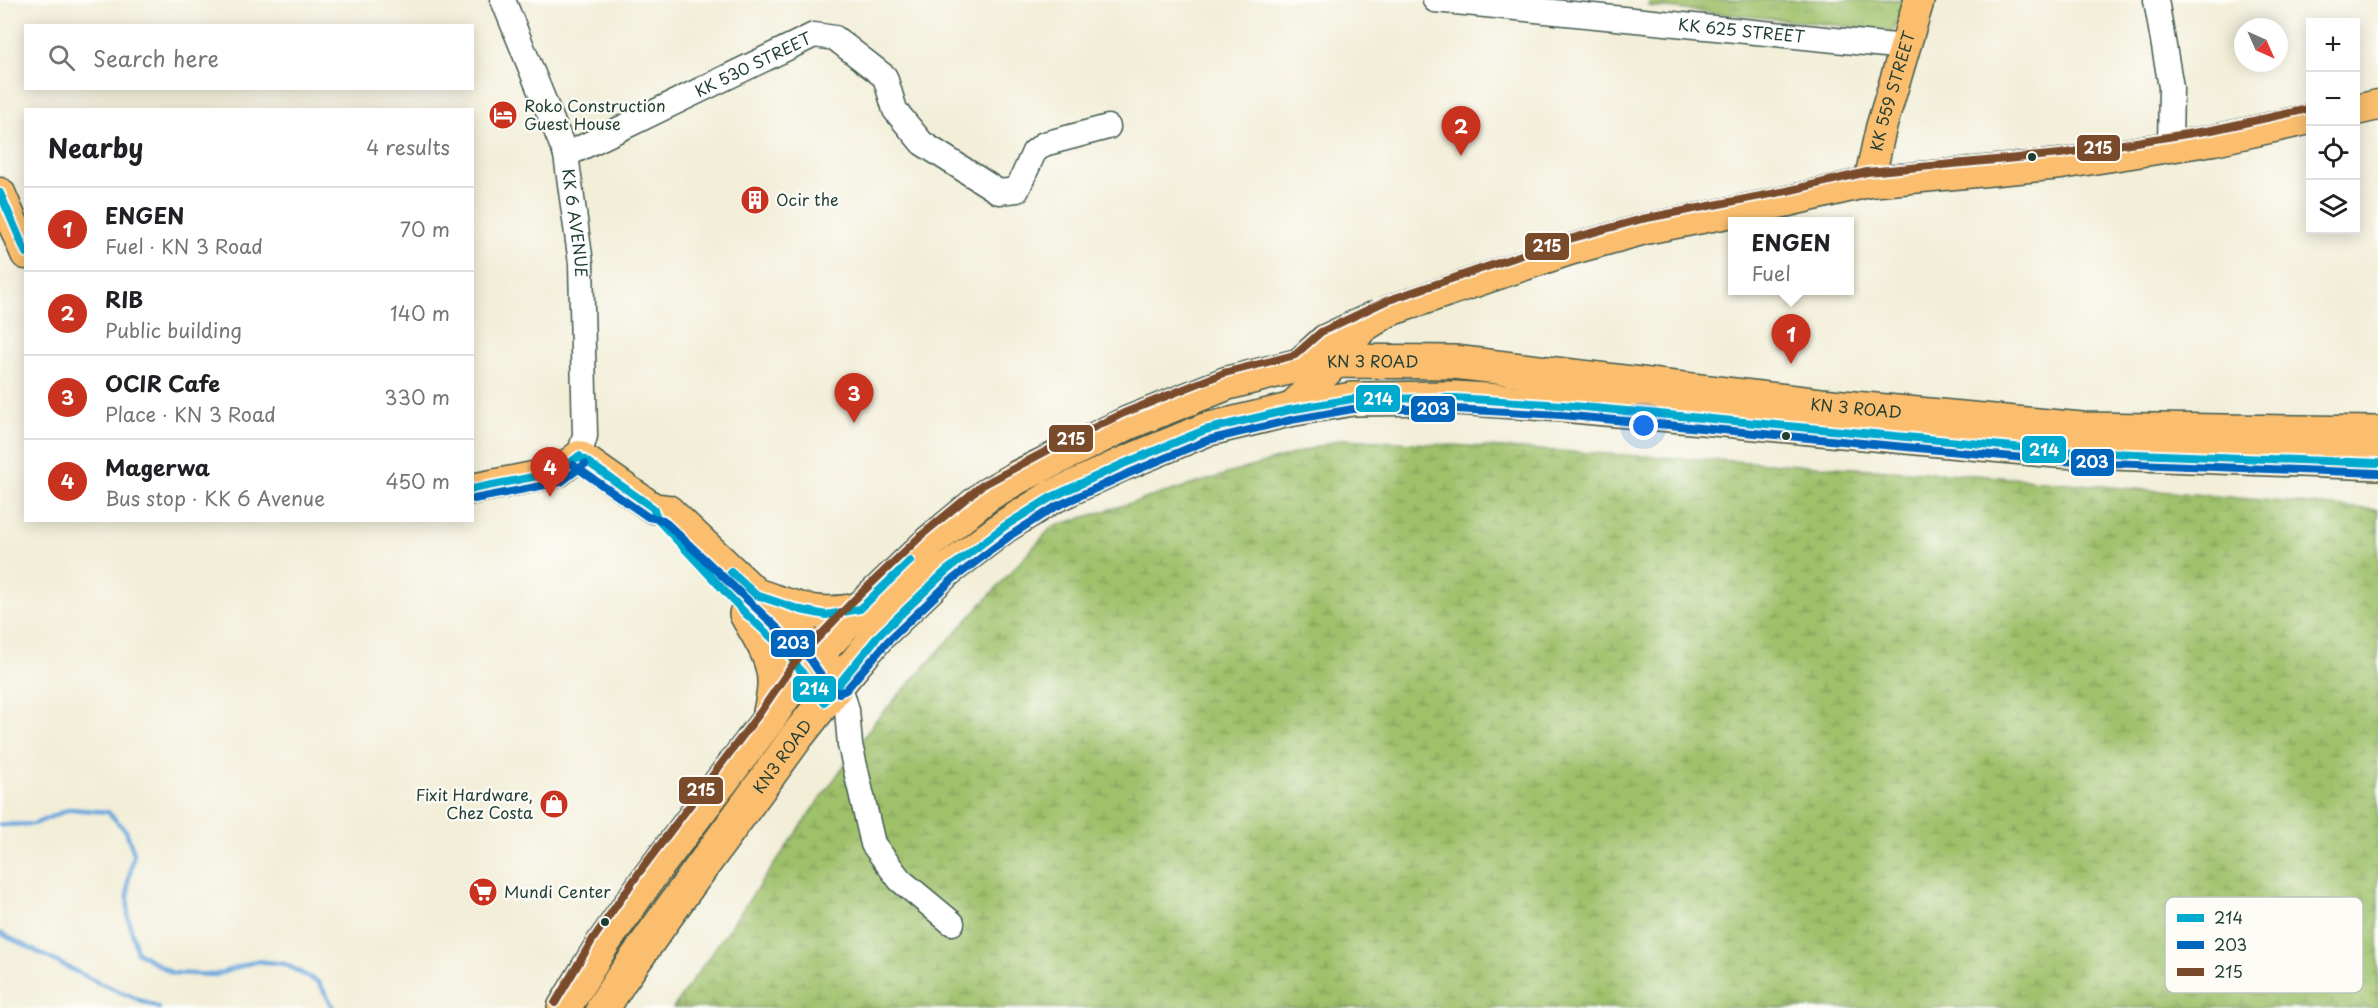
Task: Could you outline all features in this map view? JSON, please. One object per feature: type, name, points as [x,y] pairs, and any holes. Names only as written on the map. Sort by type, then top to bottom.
[{"type":"highway","points":[[1369,323],[1364,339],[1380,360]]},
{"type":"highway","points":[[1300,365],[1326,341],[1369,323]]},
{"type":"highway","name":"KN 3 ROAD","points":[[564,1008],[602,945],[650,876],[810,661],[860,609],[938,536],[987,495],[1010,481],[1138,419],[1228,383],[1300,365],[1337,361],[1454,362],[1821,405],[2082,429],[2378,433]]},
{"type":"highway","name":"KN3 ROAD","points":[[603,1008],[679,898],[798,735],[879,635],[946,571],[1005,526],[1050,498],[1133,459],[1205,430],[1289,410],[1352,399],[1455,398],[1562,405],[2056,451],[2378,463]]},
{"type":"highway","points":[[768,720],[774,682],[773,674],[751,604],[826,615],[860,609]]},
{"type":"main road","name":"KK 559 STREET","points":[[1869,182],[1881,128],[1919,0]]},
{"type":"main road","points":[[2360,109],[2378,105]]},
{"type":"main road","points":[[1289,410],[1337,361],[1369,323],[1389,311],[1569,250],[1623,235],[1869,182],[2061,164],[2214,140],[2306,120]]},
{"type":"main road","points":[[0,193],[24,249]]},
{"type":"main road","points":[[474,489],[558,472],[579,456],[654,508],[668,510],[751,604],[810,661],[832,693]]},
{"type":"street","name":"KK 6 AVENUE","points":[[503,0],[566,155],[581,263],[585,436],[579,456]]},
{"type":"street","name":"KK 625 STREET","points":[[1435,0],[1905,47]]},
{"type":"street","points":[[2156,0],[2172,87],[2170,146]]},
{"type":"street","name":"KK 530 STREET","points":[[566,155],[814,35],[835,38],[885,77],[894,110],[922,143],[999,192],[1017,190],[1034,152],[1044,144],[1108,127]]},
{"type":"street","points":[[832,693],[850,745],[873,844],[900,880],[952,922]]},
{"type":"green space","points":[[1650,0],[1905,0],[1894,31],[1648,6]]},
{"type":"green space","points":[[1343,439],[1976,475],[2378,510],[2378,1008],[673,1008],[876,720],[1052,527]]},
{"type":"waterway","points":[[0,825],[34,824],[70,809],[108,812],[126,831],[134,853],[128,882],[128,917],[137,952],[172,973],[215,975],[256,961],[285,964],[319,983],[334,1008]]},
{"type":"waterway","points":[[0,933],[97,982],[159,1008]]},
{"type":"transit line","name":"215","points":[[555,1003],[593,939],[641,870],[759,714],[794,663],[853,601],[923,534],[981,486],[1054,447],[1124,413],[1224,373],[1295,355],[1321,332],[1386,301],[1566,240],[1642,219],[1787,191],[1867,172],[2060,154],[2212,130],[2306,109]]},
{"type":"transit line","name":"214","points":[[0,193],[24,248]]},
{"type":"transit line","name":"214","points":[[579,456],[653,508],[658,520],[746,614],[786,651],[824,702],[879,635],[946,571],[1005,526],[1050,498],[1123,464],[1205,430],[1289,410],[1352,399],[1455,398],[1562,405],[2056,451],[2378,463]]},
{"type":"transit line","name":"203","points":[[573,465],[648,517],[663,520],[810,659],[831,690],[839,693],[846,690],[887,642],[953,579],[1011,535],[1055,507],[1208,440],[1291,420],[1353,409],[1455,409],[1561,415],[2056,461],[2378,473]]},
{"type":"transit line","name":"214","points":[[474,489],[558,472],[579,456]]},
{"type":"transit line","name":"203","points":[[474,499],[561,482],[585,464]]},
{"type":"transit line","name":"214","points":[[731,572],[756,595],[801,610],[826,615],[860,609],[910,561]]},
{"type":"place","name":"Roko Construction Guest House","points":[[503,115]]},
{"type":"place","name":"RIB","points":[[1461,156]]},
{"type":"place","name":"Ocir the","points":[[755,200]]},
{"type":"place","name":"ENGEN","points":[[1791,364]]},
{"type":"place","name":"OCIR Cafe","points":[[854,423]]},
{"type":"place","name":"Magerwa","points":[[550,497]]},
{"type":"place","name":"Fixit Hardware, Chez Costa","points":[[554,804]]},
{"type":"place","name":"Mundi Center","points":[[483,892]]}]
